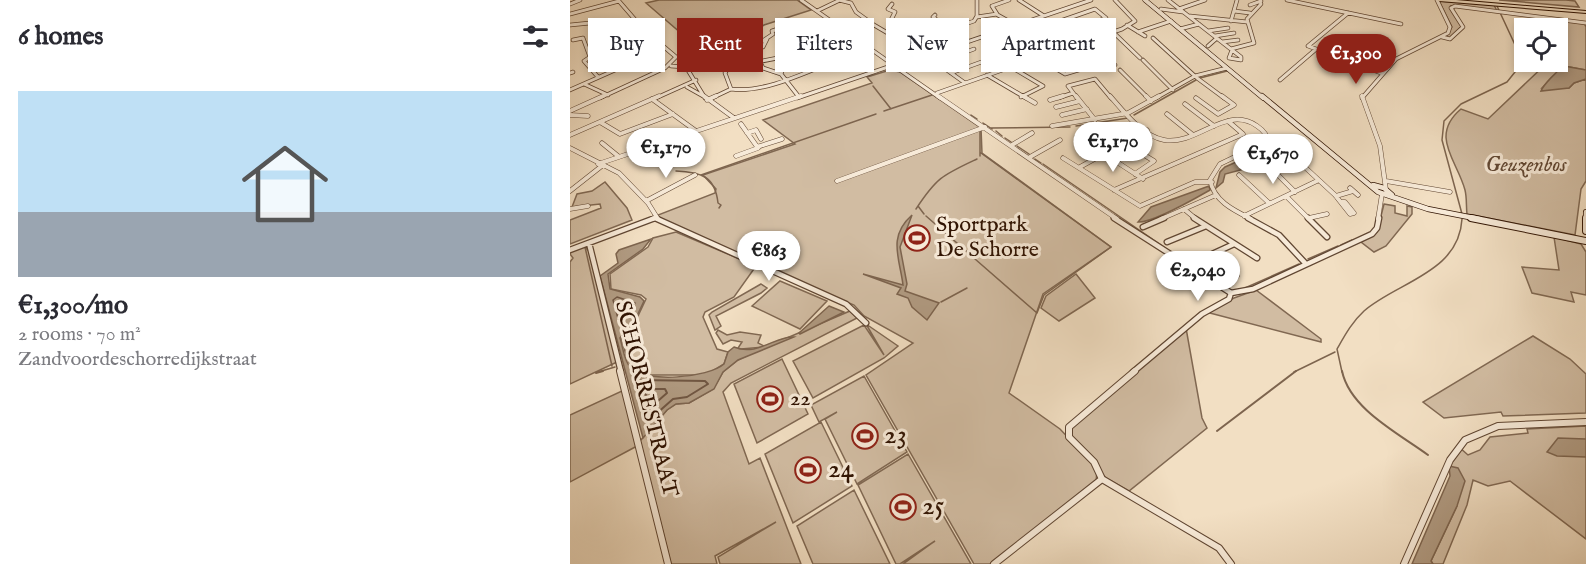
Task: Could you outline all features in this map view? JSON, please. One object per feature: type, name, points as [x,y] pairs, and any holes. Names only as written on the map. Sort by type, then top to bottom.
[{"type":"highway","points":[[1464,0],[1586,11]]},
{"type":"highway","points":[[1438,1],[1586,11]]},
{"type":"main road","points":[[1145,0],[1359,178],[1400,200],[1456,215],[1585,242]]},
{"type":"main road","points":[[1586,212],[1586,231]]},
{"type":"street","points":[[574,0],[580,0]]},
{"type":"street","points":[[570,4],[580,0]]},
{"type":"street","points":[[570,14],[619,0],[634,18]]},
{"type":"street","points":[[801,0],[827,18]]},
{"type":"street","points":[[817,11],[840,0],[851,3],[858,0]]},
{"type":"street","points":[[977,0],[977,17]]},
{"type":"street","points":[[1003,18],[996,14],[992,6],[1009,0]]},
{"type":"street","points":[[1021,1],[1028,0]]},
{"type":"street","points":[[1039,18],[1092,0]]},
{"type":"street","points":[[1115,0],[1136,20],[1116,31]]},
{"type":"street","points":[[1168,0],[1232,50],[1254,43],[1247,22],[1250,13],[1261,1]]},
{"type":"street","points":[[1161,9],[1181,10],[1205,0]]},
{"type":"street","points":[[1231,21],[1237,0]]},
{"type":"street","points":[[1287,0],[1401,24]]},
{"type":"street","points":[[1021,1],[1044,16]]},
{"type":"street","points":[[1250,5],[1261,1]]},
{"type":"street","points":[[909,72],[1164,252],[1232,293],[1243,293],[1375,231],[1382,190],[1386,181],[1385,164],[1372,121],[1361,99],[1381,73],[1396,59],[1448,33],[1450,27],[1438,1]]},
{"type":"street","points":[[851,3],[856,12],[864,18]]},
{"type":"street","points":[[892,4],[888,9],[896,12],[892,18]]},
{"type":"street","points":[[1442,37],[1452,38],[1463,27],[1452,6],[1586,23]]},
{"type":"street","points":[[1067,18],[1095,9],[1106,18]]},
{"type":"street","points":[[1234,10],[1250,13]]},
{"type":"street","points":[[1348,13],[1308,45],[1315,50],[1381,73]]},
{"type":"street","points":[[969,24],[977,17],[996,14]]},
{"type":"street","points":[[935,15],[933,16],[935,18]]},
{"type":"street","points":[[1188,15],[1247,22]]},
{"type":"street","points":[[1138,32],[1171,21]]},
{"type":"street","points":[[570,25],[588,23]]},
{"type":"street","points":[[874,25],[881,24]]},
{"type":"street","points":[[1180,29],[1199,24]]},
{"type":"street","points":[[874,25],[886,32]]},
{"type":"street","points":[[1127,26],[1145,36]]},
{"type":"street","points":[[1208,31],[1228,28]]},
{"type":"street","points":[[763,47],[767,38],[775,30]]},
{"type":"street","points":[[1208,46],[1216,37],[1234,33]]},
{"type":"street","points":[[1116,35],[1173,90]]},
{"type":"street","points":[[573,40],[581,38],[586,41],[590,57],[584,61],[598,77]]},
{"type":"street","points":[[1153,38],[1195,76],[1234,105],[1218,114],[1196,99]]},
{"type":"street","points":[[1222,42],[1238,40]]},
{"type":"street","points":[[665,48],[676,57],[670,66]]},
{"type":"street","points":[[1066,48],[1085,68],[1065,74],[1038,58],[1048,55],[1066,48]]},
{"type":"street","points":[[966,83],[937,64],[938,61],[974,49]]},
{"type":"street","points":[[1280,80],[1315,50]]},
{"type":"street","points":[[951,73],[981,62]]},
{"type":"street","points":[[570,113],[670,66],[684,66],[696,80],[703,96]]},
{"type":"street","points":[[570,148],[597,164],[603,163],[886,67]]},
{"type":"street","points":[[763,68],[781,74],[799,98]]},
{"type":"street","points":[[937,93],[1012,68],[1043,86],[1021,97]]},
{"type":"street","points":[[1052,126],[1128,113],[1195,76],[1227,68]]},
{"type":"street","points":[[1120,70],[1151,101]]},
{"type":"street","points":[[570,90],[610,72]]},
{"type":"street","points":[[726,72],[732,89]]},
{"type":"street","points":[[707,100],[732,89],[756,89],[803,72]]},
{"type":"street","points":[[987,75],[1021,97],[1035,103]]},
{"type":"street","points":[[1095,120],[1068,86],[1095,79],[1147,130],[1167,141],[1193,135],[1238,118],[1250,120],[1269,140],[1266,144],[1218,166],[1212,182],[1216,195],[1228,207],[1275,232],[1306,264]]},
{"type":"street","points":[[570,135],[696,80]]},
{"type":"street","points":[[584,84],[608,95]]},
{"type":"street","points":[[687,87],[734,118]]},
{"type":"street","points":[[1050,100],[1073,93]]},
{"type":"street","points":[[652,99],[696,131]]},
{"type":"street","points":[[1056,108],[1080,101]]},
{"type":"street","points":[[1185,104],[1214,126]]},
{"type":"street","points":[[1062,116],[1087,109]]},
{"type":"street","points":[[570,113],[588,116]]},
{"type":"street","points":[[600,122],[620,134],[673,114]]},
{"type":"street","points":[[1167,114],[1193,135]]},
{"type":"street","points":[[1114,190],[1190,159],[1193,154],[1243,134],[1228,121]]},
{"type":"street","points":[[758,147],[742,126],[750,126],[754,131],[756,130],[761,139]]},
{"type":"street","points":[[837,181],[985,126]]},
{"type":"street","points":[[1080,167],[1122,141],[1147,130]]},
{"type":"street","points":[[747,133],[754,131]]},
{"type":"street","points":[[1011,145],[1032,133]]},
{"type":"street","points":[[1077,136],[1143,179]]},
{"type":"street","points":[[754,141],[765,138],[768,143]]},
{"type":"street","points":[[736,156],[782,139]]},
{"type":"street","points":[[1030,157],[1060,140]]},
{"type":"street","points":[[1122,141],[1154,161],[1135,174]]},
{"type":"street","points":[[602,144],[618,156]]},
{"type":"street","points":[[1063,158],[1140,206],[1195,182],[1212,182]]},
{"type":"street","points":[[1295,158],[1341,202]]},
{"type":"street","points":[[603,163],[635,187],[655,218],[846,304],[866,323]]},
{"type":"street","points":[[570,191],[603,163]]},
{"type":"street","points":[[1266,163],[1295,192]]},
{"type":"street","points":[[646,201],[695,175]]},
{"type":"street","points":[[1239,175],[1269,203]]},
{"type":"street","points":[[1244,216],[1319,180]]},
{"type":"street","points":[[1386,181],[1450,192]]},
{"type":"street","points":[[1336,196],[1351,189],[1358,195]]},
{"type":"street","points":[[1143,227],[1216,195]]},
{"type":"street","points":[[1286,196],[1327,237]]},
{"type":"street","points":[[570,209],[588,206]]},
{"type":"street","points":[[1184,209],[1206,226],[1257,258]]},
{"type":"street","points":[[1309,218],[1327,214]]},
{"type":"street","points":[[570,249],[655,218]]},
{"type":"street","points":[[1167,242],[1206,226]]},
{"type":"street","name":"SCHORRESTRAAT","points":[[589,243],[668,564]]},
{"type":"street","points":[[1197,261],[1234,244]]},
{"type":"street","points":[[1208,256],[1236,276]]},
{"type":"street","points":[[1231,564],[1219,548],[1102,479],[1094,462],[1069,437],[1069,427],[1202,314],[1229,299],[1232,293]]},
{"type":"street","points":[[1404,564],[1450,460],[1465,440],[1498,426],[1586,422]]},
{"type":"street","points":[[994,564],[1102,479]]},
{"type":"green space","points":[[659,0],[797,0],[811,10],[786,18],[775,18],[775,21],[763,26],[763,18],[677,18],[677,30],[646,3]]},
{"type":"green space","points":[[1499,0],[1566,0],[1575,1],[1579,7]]},
{"type":"green space","points":[[1439,1],[1494,5],[1497,11],[1451,6],[1462,26],[1450,38],[1445,38],[1452,27]]},
{"type":"green space","name":"Geuzenbos","points":[[1568,21],[1584,23],[1586,27],[1586,70],[1568,67]]},
{"type":"green space","name":"Sportpark De Schorre","points":[[886,71],[900,72],[981,128],[982,153],[1111,247],[1043,294],[1009,393],[1060,429],[1097,468],[1096,484],[990,564],[974,564],[866,375],[913,343],[864,316],[854,305],[680,228],[658,215],[715,193],[716,189],[703,175],[795,144],[763,120],[872,83],[867,77]]},
{"type":"green space","name":"Geuzenbos","points":[[1537,72],[1558,72],[1542,88],[1569,88],[1574,83],[1586,79],[1586,181],[1581,189],[1575,235],[1467,214],[1465,190],[1448,148],[1447,129],[1461,109],[1488,119]]},
{"type":"green space","points":[[605,182],[627,208],[632,220],[570,244],[570,220],[601,208],[600,204],[572,207],[577,194],[592,191]]},
{"type":"green space","points":[[1384,204],[1395,206],[1395,213],[1407,216],[1407,206],[1412,207],[1412,214],[1386,246],[1374,252],[1361,242],[1377,232]]},
{"type":"green space","points":[[676,232],[756,266],[734,297],[705,312],[703,317],[717,349],[728,352],[724,364],[706,375],[643,375],[630,365],[621,338],[637,318],[646,299],[641,295],[611,289],[610,274],[648,247],[653,238]]},
{"type":"green space","points":[[1554,237],[1581,244],[1586,252],[1586,295],[1571,292],[1574,302],[1532,293],[1522,267],[1559,270]]},
{"type":"green space","points":[[583,246],[589,251],[617,362],[570,384],[570,262],[573,258],[570,254],[572,250]]},
{"type":"green space","points":[[1076,274],[1095,298],[1059,321],[1041,308],[1046,296]]},
{"type":"green space","points":[[780,281],[827,301],[800,329],[752,306]]},
{"type":"green space","points":[[761,284],[767,288],[761,293],[716,316],[721,326],[715,330],[709,315],[712,312]]},
{"type":"green space","points":[[1256,290],[1321,339],[1321,342],[1206,312]]},
{"type":"green space","points":[[850,311],[857,318],[731,383],[723,392],[749,464],[760,458],[801,564],[720,564],[718,557],[776,522],[715,556],[717,564],[671,564],[640,441],[667,410],[676,404],[689,403],[713,389],[723,372],[738,360],[765,347],[741,349],[738,348],[742,342],[731,340],[723,344],[716,333],[718,330],[727,335],[740,332],[761,335],[758,343],[766,347]]},
{"type":"green space","points":[[866,324],[898,346],[884,358],[813,398],[793,361],[864,325],[884,355]]},
{"type":"green space","points":[[1186,328],[1202,418],[1207,428],[1129,491],[1106,478],[1070,436],[1072,426]]},
{"type":"green space","points":[[1533,336],[1570,359],[1586,374],[1586,413],[1503,416],[1501,412],[1444,418],[1423,402]]},
{"type":"green space","name":"22","points":[[782,359],[808,414],[757,443],[734,384]]},
{"type":"green space","name":"23","points":[[864,376],[907,452],[857,484],[825,419],[837,412],[819,422],[811,405]]},
{"type":"green space","points":[[624,390],[637,446],[570,482],[570,415]]},
{"type":"green space","name":"24","points":[[821,422],[852,486],[793,523],[765,454]]},
{"type":"green space","points":[[1586,426],[1586,539],[1510,481],[1488,486],[1473,480],[1467,505],[1443,564],[1433,564],[1431,561],[1457,506],[1449,466],[1460,448],[1468,455],[1480,450],[1490,437],[1528,433],[1527,429]]},
{"type":"green space","name":"25","points":[[908,454],[971,564],[903,564],[935,541],[900,564],[896,564],[858,485]]},
{"type":"green space","points":[[854,490],[890,564],[813,564],[797,526]]},
{"type":"water","points":[[1568,67],[1586,70],[1586,79],[1574,83],[1569,88],[1541,91],[1558,72],[1568,72]]},
{"type":"water","points":[[1303,141],[1305,143],[1281,159],[1261,156],[1244,169],[1225,174],[1223,182],[1216,188],[1220,172],[1225,167],[1266,149],[1285,150]]},
{"type":"water","points":[[1209,186],[1210,190],[1174,209],[1154,219],[1138,222],[1151,207]]},
{"type":"water","points":[[912,215],[900,247],[907,284],[905,291],[939,303],[927,320],[912,307],[908,298],[897,294],[901,288],[863,274],[903,285],[897,240],[904,223]]},
{"type":"water","points":[[651,239],[643,249],[608,274],[610,289],[640,297],[644,301],[636,318],[620,338],[625,358],[631,368],[639,373],[663,377],[705,373],[724,364],[728,352],[734,347],[759,348],[787,337],[794,337],[738,360],[723,372],[714,389],[689,403],[676,404],[667,410],[643,438],[600,276],[618,263],[616,254],[619,250]]},
{"type":"water","points":[[829,306],[844,312],[799,333]]},
{"type":"water","points":[[1558,438],[1586,439],[1586,457],[1557,456],[1547,452]]},
{"type":"water","points":[[1449,466],[1458,468],[1465,481],[1457,506],[1431,561],[1433,564],[1412,564],[1450,476]]},
{"type":"waterway","points":[[1462,214],[1442,140],[1444,121],[1461,104],[1507,82],[1523,62],[1497,6]]},
{"type":"waterway","points":[[1200,78],[1227,71]]},
{"type":"waterway","points":[[1134,115],[1196,80]]},
{"type":"waterway","points":[[873,86],[891,109]]},
{"type":"waterway","points":[[891,109],[932,95]]},
{"type":"waterway","points":[[884,111],[891,109]]},
{"type":"waterway","points":[[701,175],[876,114]]},
{"type":"waterway","points":[[971,115],[977,119]]},
{"type":"waterway","points":[[1076,126],[1128,118]]},
{"type":"waterway","points":[[983,123],[990,128]]},
{"type":"waterway","points":[[990,128],[1070,127]]},
{"type":"waterway","points":[[980,131],[980,156]]},
{"type":"waterway","points":[[996,131],[1002,136]]},
{"type":"waterway","points":[[1005,138],[1011,142]]},
{"type":"waterway","points":[[1017,146],[1029,154]]},
{"type":"waterway","points":[[975,259],[1037,313],[1044,295],[1111,247],[981,153]]},
{"type":"waterway","points":[[918,206],[942,178],[977,159]]},
{"type":"waterway","points":[[1035,159],[1041,163]]},
{"type":"waterway","points":[[1043,164],[1164,247]]},
{"type":"waterway","points":[[676,171],[701,175]]},
{"type":"waterway","points":[[701,175],[714,187],[718,203],[721,205],[719,208]]},
{"type":"waterway","points":[[918,206],[924,214]]},
{"type":"waterway","points":[[926,216],[973,257]]},
{"type":"waterway","points":[[1342,372],[1337,349],[1356,320],[1378,301],[1438,264],[1450,252],[1458,237],[1462,219]]},
{"type":"waterway","points":[[1341,245],[1352,240]]},
{"type":"waterway","points":[[1308,259],[1338,246]]},
{"type":"waterway","points":[[585,247],[612,366]]},
{"type":"waterway","points":[[1245,288],[1299,264]]},
{"type":"waterway","points":[[941,302],[967,288]]},
{"type":"waterway","points":[[849,304],[866,319]]},
{"type":"waterway","points":[[1296,371],[1335,352]]},
{"type":"waterway","points":[[598,372],[615,367]]},
{"type":"waterway","points":[[596,373],[603,371]]},
{"type":"waterway","points":[[1217,431],[1296,371]]},
{"type":"waterway","points":[[1342,371],[1347,385],[1365,408],[1390,429],[1428,455]]},
{"type":"place","name":"Sportpark De Schorre","points":[[917,238]]},
{"type":"place","name":"22","points":[[770,399]]},
{"type":"place","name":"23","points":[[865,436]]},
{"type":"place","name":"24","points":[[808,470]]},
{"type":"place","name":"25","points":[[903,507]]}]
